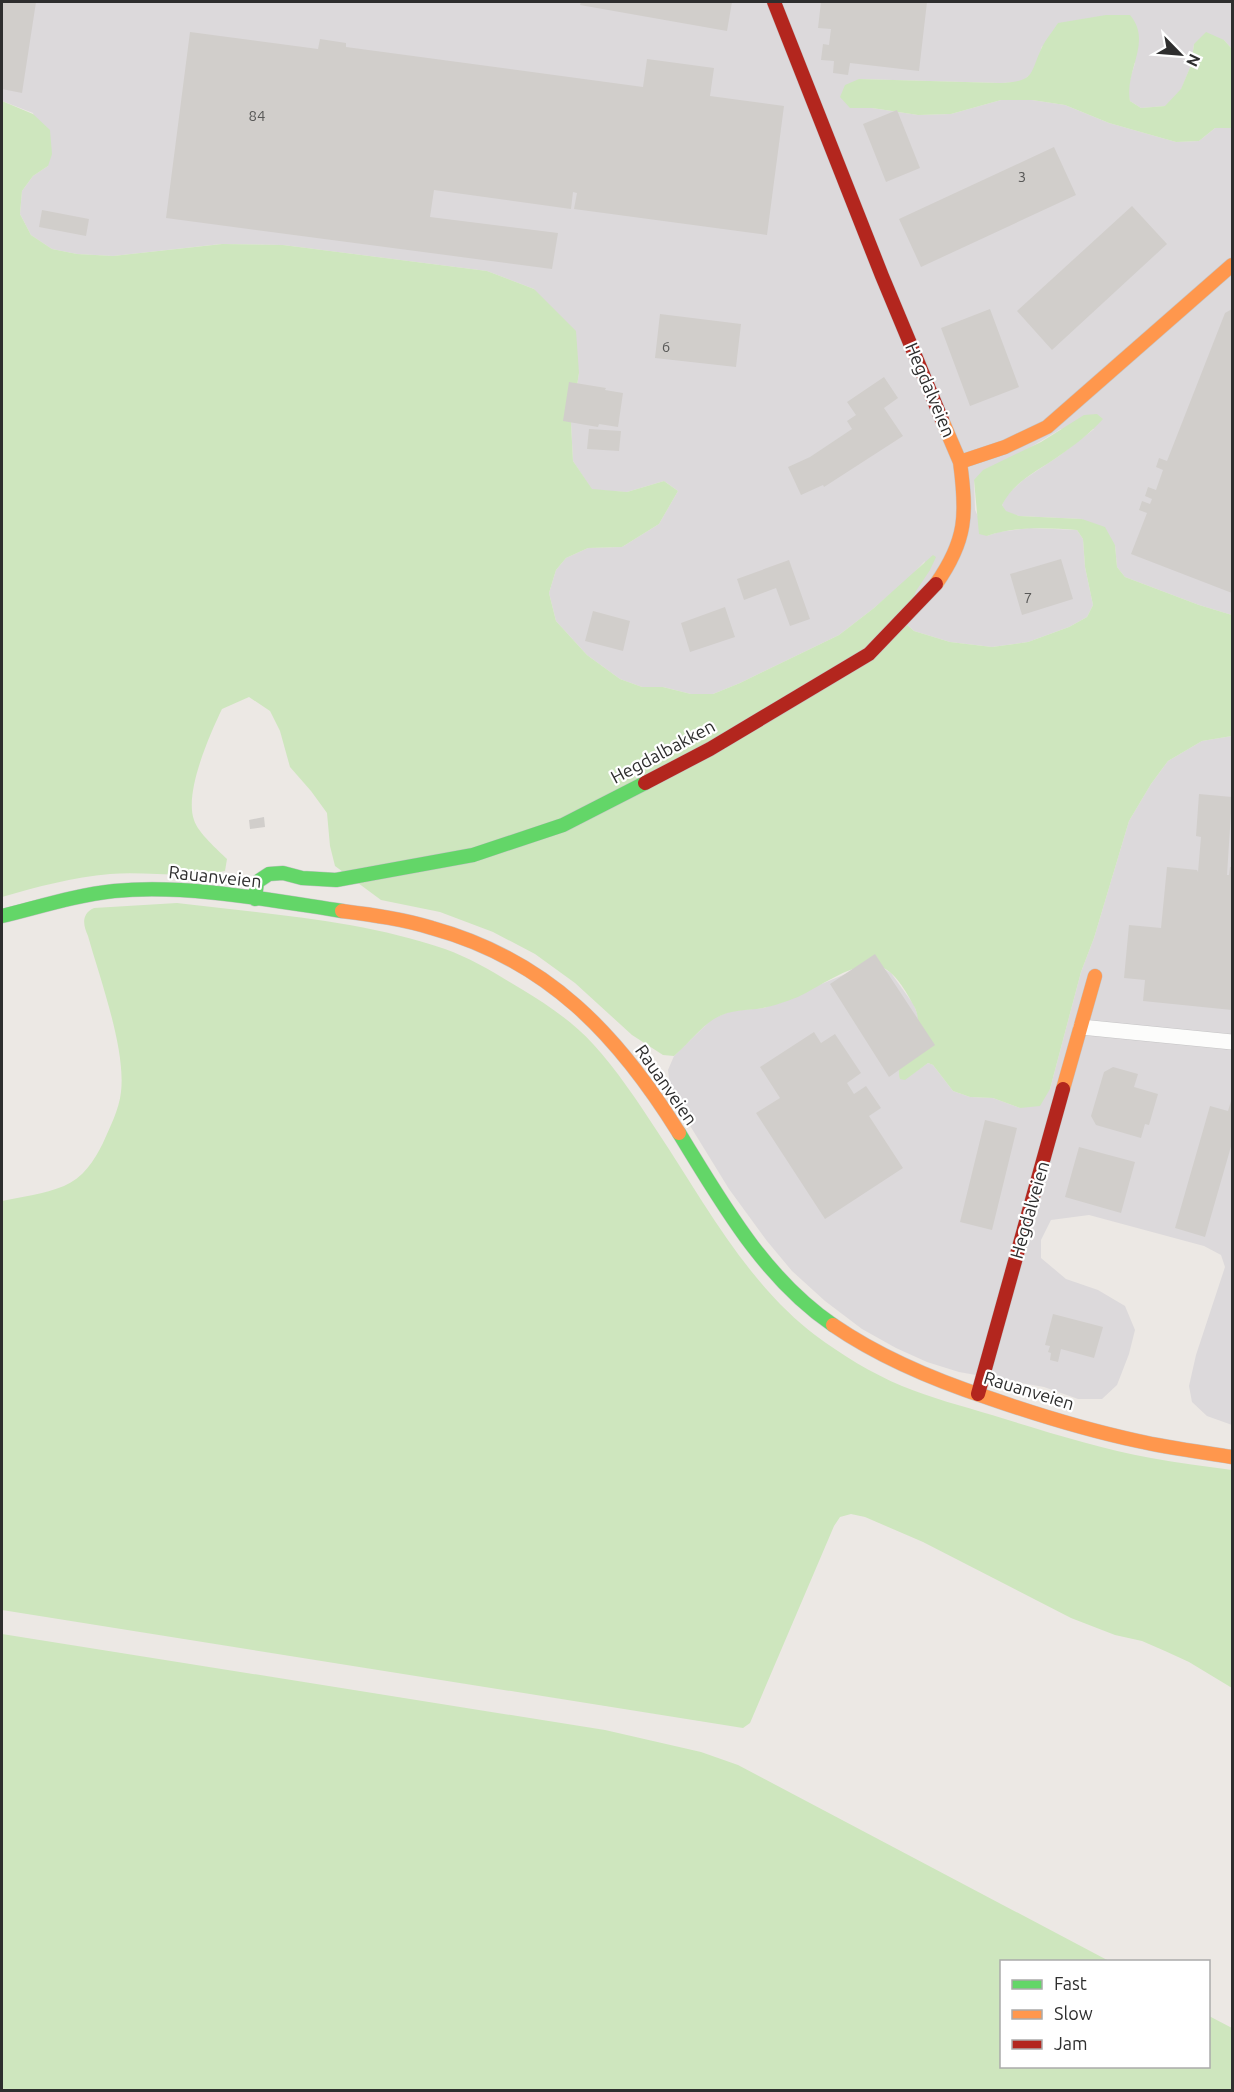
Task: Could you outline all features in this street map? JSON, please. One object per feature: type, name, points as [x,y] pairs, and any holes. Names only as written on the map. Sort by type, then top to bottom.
[{"type":"street","name":"Hegdalveien","points":[[774,2],[882,276],[960,462]]},
{"type":"street","points":[[960,462],[1005,447],[1047,427],[1233,265]]},
{"type":"street","name":"Hegdalbakken","points":[[255,899],[257,882],[269,874],[283,873],[302,878],[336,880],[473,855],[563,825],[710,749],[868,654],[934,587],[957,549],[963,527],[965,502],[960,462]]},
{"type":"street","name":"Rauanveien","points":[[2,916],[76,897],[136,890],[207,892],[402,920],[438,930],[485,948],[520,965],[543,980],[591,1019],[625,1056],[648,1087],[749,1243],[785,1285],[829,1323],[867,1348],[928,1378],[1101,1432],[1162,1446],[1233,1457]]},
{"type":"street","name":"Hegdalveien","points":[[978,1394],[1095,976]]},
{"type":"street","points":[[1081,1027],[1233,1042]]},
{"type":"shaded area","points":[[2,2],[1232,2],[1232,49],[1224,40],[1194,44],[1191,65],[1181,90],[1166,106],[1141,108],[1130,101],[1127,89],[1135,63],[1042,46],[1035,70],[1022,82],[859,79],[850,108],[872,108],[918,115],[951,114],[1001,100],[1032,100],[1065,105],[1109,123],[1176,142],[1199,141],[1215,128],[1232,128],[1232,615],[1125,577],[1117,567],[1115,545],[1082,519],[1019,516],[1006,512],[1002,505],[1007,495],[1023,480],[1094,429],[1061,429],[974,481],[975,510],[987,536],[1029,528],[1077,530],[1083,539],[1085,567],[1093,605],[1087,617],[1069,627],[1028,642],[992,647],[950,642],[914,631],[905,623],[925,561],[909,578],[839,635],[713,694],[691,694],[663,687],[642,687],[620,679],[587,655],[556,621],[549,593],[556,570],[566,558],[588,548],[622,547],[659,524],[678,491],[664,481],[627,492],[592,490],[573,461],[571,423],[579,373],[534,289],[487,271],[283,245],[221,244],[113,256],[77,254],[52,249],[31,235],[20,214],[22,191],[33,176],[48,166],[33,113],[2,101]]},
{"type":"shaded area","points":[[1232,736],[1232,1425],[1207,1416],[1192,1402],[1189,1386],[1196,1355],[1225,1267],[1221,1255],[1204,1246],[1089,1215],[1051,1220],[1041,1240],[1041,1258],[1066,1279],[1098,1290],[1125,1306],[1135,1330],[1117,1385],[1102,1399],[1078,1399],[1044,1387],[959,1372],[927,1362],[862,1329],[825,1301],[792,1271],[729,1189],[681,1111],[670,1087],[668,1070],[674,1056],[712,1019],[731,1011],[764,1008],[867,965],[881,967],[891,973],[914,1005],[919,1019],[905,1079],[928,1063],[933,1065],[953,1091],[970,1097],[993,1098],[1020,1108],[1050,1089],[1081,972],[1094,938],[1129,821],[1168,761],[1202,741]]},
{"type":"green space","points":[[1106,15],[1130,15],[1136,25],[1139,46],[1129,90],[1130,101],[1141,108],[1165,106],[1181,89],[1191,65],[1194,44],[1206,32],[1224,40],[1232,49],[1232,128],[1215,128],[1199,141],[1176,142],[1109,123],[1065,105],[1032,100],[1001,100],[951,114],[918,115],[872,108],[850,108],[840,97],[845,85],[859,79],[1000,83],[1020,81],[1032,71],[1044,44],[1058,23]]},
{"type":"green space","points":[[2,101],[33,114],[50,130],[52,154],[48,166],[33,176],[22,191],[20,214],[31,235],[52,249],[77,254],[113,256],[222,244],[283,245],[487,271],[534,289],[576,331],[579,373],[571,423],[573,461],[592,489],[627,492],[664,481],[678,491],[659,524],[622,547],[588,548],[566,558],[556,570],[549,593],[556,621],[587,655],[620,679],[642,687],[663,687],[691,694],[713,694],[740,683],[839,635],[874,608],[933,555],[936,557],[916,591],[905,623],[914,631],[950,642],[992,647],[1028,642],[1069,627],[1087,617],[1093,605],[1085,567],[1083,539],[1077,530],[1031,528],[987,536],[979,534],[974,480],[983,470],[1041,442],[1084,415],[1097,414],[1103,419],[1077,443],[1027,477],[1013,489],[1002,505],[1006,511],[1019,516],[1082,519],[1105,527],[1115,545],[1117,567],[1125,577],[1232,615],[1232,736],[1202,741],[1168,761],[1129,821],[1094,938],[1081,972],[1050,1089],[1040,1106],[1020,1108],[993,1098],[970,1097],[953,1091],[933,1065],[928,1063],[905,1080],[900,1079],[901,1062],[914,1037],[918,1017],[899,982],[884,968],[878,966],[858,967],[798,997],[776,1005],[720,1016],[704,1026],[674,1056],[663,1055],[632,1035],[575,983],[535,954],[493,932],[440,912],[381,900],[335,866],[330,846],[327,813],[290,767],[280,731],[270,711],[249,697],[222,709],[200,763],[192,794],[196,825],[227,859],[225,871],[182,875],[124,873],[96,875],[2,897]]},
{"type":"green space","points":[[177,903],[312,919],[380,931],[445,949],[485,968],[551,1008],[593,1044],[635,1098],[747,1266],[790,1314],[836,1350],[890,1381],[947,1402],[1111,1449],[1161,1460],[1232,1470],[1232,1688],[1189,1662],[1165,1651],[1142,1641],[1115,1635],[1071,1618],[923,1542],[865,1517],[851,1514],[840,1517],[834,1526],[750,1723],[743,1728],[2,1610],[2,1201],[49,1191],[71,1183],[87,1168],[100,1150],[118,1105],[122,1075],[120,1056],[111,1014],[85,928],[84,920],[87,913],[94,908]]},
{"type":"green space","points":[[2,1634],[605,1730],[701,1752],[738,1765],[1107,1960],[1000,1960],[1000,2068],[1210,2068],[1210,2017],[1232,2028],[1232,2090],[2,2090]]},
{"type":"building","points":[[2,2],[36,2],[22,93],[2,89]]},
{"type":"building","points":[[581,2],[732,2],[727,31],[580,5]]},
{"type":"building","points":[[821,2],[927,2],[919,71],[850,63],[848,75],[833,73],[834,61],[821,60],[823,44],[829,45],[831,29],[818,28]]},
{"type":"building","points":[[190,32],[318,49],[320,39],[346,43],[346,47],[643,87],[647,59],[714,68],[710,96],[784,106],[767,235],[574,209],[577,193],[573,192],[571,209],[434,190],[430,217],[558,233],[552,269],[166,218]]},
{"type":"building","points":[[897,110],[920,168],[886,182],[863,124]]},
{"type":"building","points":[[1054,147],[1076,195],[921,267],[899,219]]},
{"type":"building","points":[[1132,206],[1167,244],[1052,350],[1017,311]]},
{"type":"building","points":[[42,210],[89,219],[86,236],[39,227]]},
{"type":"building","points":[[990,309],[1019,387],[970,406],[941,328]]},
{"type":"building","points":[[1232,309],[1232,593],[1131,554],[1147,513],[1139,510],[1142,501],[1150,504],[1152,499],[1145,496],[1148,487],[1156,490],[1163,470],[1156,467],[1159,458],[1167,461],[1225,313]]},
{"type":"building","points":[[660,314],[741,324],[736,367],[655,358]]},
{"type":"building","points":[[884,377],[898,398],[884,408],[903,436],[824,487],[823,485],[801,495],[788,467],[810,457],[852,429],[847,421],[856,415],[847,402]]},
{"type":"building","points":[[569,382],[623,393],[618,427],[599,424],[598,427],[563,421]]},
{"type":"building","points":[[589,429],[621,431],[619,451],[587,449]]},
{"type":"building","points":[[1061,559],[1073,599],[1022,615],[1010,574]]},
{"type":"building","points":[[789,560],[810,619],[790,626],[776,588],[744,600],[737,579]]},
{"type":"building","points":[[725,607],[735,637],[690,652],[681,623]]},
{"type":"building","points":[[593,611],[630,621],[623,651],[585,641]]},
{"type":"building","points":[[1199,794],[1232,797],[1227,875],[1232,867],[1232,1010],[1143,1001],[1145,980],[1124,978],[1129,925],[1161,928],[1167,867],[1197,870],[1198,872],[1201,837],[1196,836]]},
{"type":"building","points":[[264,817],[265,827],[250,829],[249,820]]},
{"type":"building","points":[[875,954],[935,1045],[889,1077],[830,984]]},
{"type":"building","points":[[814,1032],[821,1043],[835,1034],[861,1073],[847,1083],[854,1094],[866,1086],[881,1108],[869,1116],[903,1168],[825,1219],[756,1113],[780,1098],[760,1067]]},
{"type":"building","points":[[1113,1067],[1138,1074],[1134,1087],[1158,1094],[1149,1125],[1145,1124],[1141,1138],[1096,1125],[1091,1116],[1104,1072]]},
{"type":"building","points":[[1232,1098],[1232,1143],[1205,1237],[1175,1228],[1210,1106],[1228,1111]]},
{"type":"building","points":[[985,1120],[1017,1128],[992,1230],[960,1222]]},
{"type":"building","points":[[1079,1147],[1135,1162],[1121,1213],[1065,1197]]},
{"type":"building","points":[[1053,1314],[1103,1327],[1094,1358],[1061,1349],[1058,1362],[1050,1360],[1051,1353],[1048,1352],[1050,1346],[1045,1345]]},
{"type":"traffic: fast","points":[[255,899],[257,882],[269,874],[283,873],[302,878],[336,880],[473,855],[563,825],[645,783]]},
{"type":"traffic: fast","points":[[2,916],[86,895],[142,889],[228,894],[342,911]]},
{"type":"traffic: fast","points":[[679,1133],[728,1212],[765,1262],[808,1306],[833,1325]]},
{"type":"traffic: slow","points":[[942,420],[960,462],[1005,447],[1047,427],[1232,265]]},
{"type":"traffic: slow","points":[[936,584],[954,554],[962,526],[964,497],[960,462]]},
{"type":"traffic: slow","points":[[342,911],[410,922],[473,942],[511,960],[545,981],[605,1034],[656,1097],[679,1133]]},
{"type":"traffic: slow","points":[[1063,1089],[1095,976]]},
{"type":"traffic: slow","points":[[833,1325],[870,1348],[908,1367],[948,1384],[1007,1404],[1119,1437],[1232,1457]]},
{"type":"traffic: jam","points":[[774,2],[882,276],[942,420]]},
{"type":"traffic: jam","points":[[645,783],[710,749],[869,654],[936,584]]},
{"type":"traffic: jam","points":[[978,1394],[1063,1089]]}]
